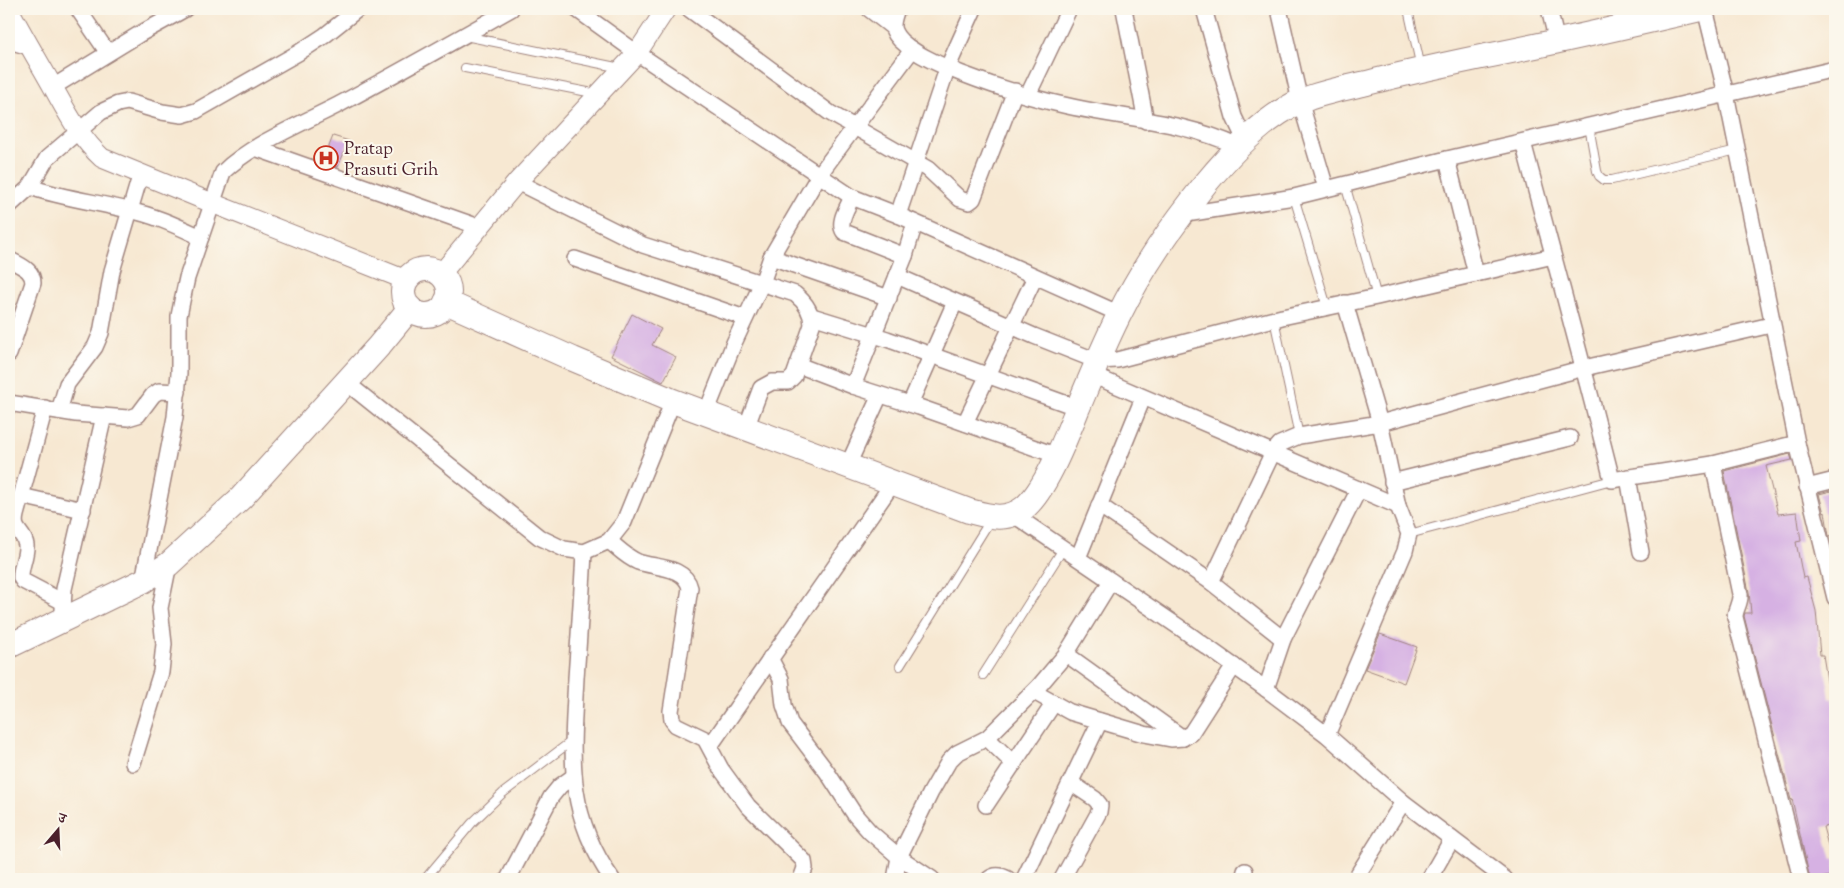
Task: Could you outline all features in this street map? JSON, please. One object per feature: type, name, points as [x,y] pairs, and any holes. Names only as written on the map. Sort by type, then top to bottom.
[{"type":"main road","points":[[446,302],[673,401],[848,464],[893,483],[1003,516],[1025,507],[1033,499],[1058,456],[1094,368],[1120,314],[1143,270],[1164,237],[1180,215],[1242,143],[1270,120],[1300,101],[1333,91],[1700,9]]},
{"type":"main road","points":[[418,270],[435,271],[447,284],[449,292],[446,302],[442,308],[430,315],[420,314],[410,308],[404,298],[403,288],[406,280],[418,270]]},
{"type":"main road","points":[[9,646],[63,611],[143,581],[169,564],[241,498],[347,383],[410,308]]},
{"type":"street","points":[[9,9],[28,47],[77,130],[102,158],[406,280]]},
{"type":"street","points":[[78,9],[108,53]]},
{"type":"street","points":[[53,87],[185,9]]},
{"type":"street","points":[[9,206],[30,187],[46,158],[77,130],[101,112],[118,104],[128,102],[162,112],[182,115],[196,111],[298,53],[324,36],[358,9]]},
{"type":"street","points":[[143,581],[178,392],[179,316],[187,278],[223,172],[231,163],[255,148],[377,84],[511,9]]},
{"type":"street","points":[[576,9],[637,53],[852,197],[898,215],[1120,314]]},
{"type":"street","points":[[440,275],[517,182],[600,95],[637,53],[666,9]]},
{"type":"street","points":[[689,9],[830,113],[928,170],[960,199],[969,202],[973,199],[1022,93],[1069,9]]},
{"type":"street","points":[[868,9],[892,27]]},
{"type":"street","points":[[897,9],[892,27],[894,33],[912,50],[947,69],[1044,100],[1242,143]]},
{"type":"street","points":[[898,215],[947,69],[974,9]]},
{"type":"street","points":[[1124,9],[1146,121]]},
{"type":"street","points":[[1204,9],[1242,143]]},
{"type":"street","points":[[1279,9],[1300,101],[1326,188]]},
{"type":"street","points":[[1548,9],[1556,42]]},
{"type":"street","points":[[1705,9],[1726,94],[1771,325],[1806,487],[1835,598]]},
{"type":"street","points":[[9,41],[28,47]]},
{"type":"street","points":[[706,413],[745,318],[762,284],[771,257],[819,176],[912,50]]},
{"type":"street","points":[[1180,215],[1294,197],[1447,159],[1835,69]]},
{"type":"street","points":[[1523,142],[1612,480],[1713,464],[1797,443]]},
{"type":"street","points":[[255,148],[479,227]]},
{"type":"street","points":[[1447,159],[1476,274]]},
{"type":"street","points":[[63,611],[21,578],[26,546],[23,537],[15,527],[15,521],[52,410],[67,384],[95,347],[101,333],[112,271],[141,174]]},
{"type":"street","points":[[517,182],[643,245],[795,294],[803,300],[812,316],[812,325],[794,376],[788,382],[772,382],[761,388],[746,428]]},
{"type":"street","points":[[30,187],[51,194],[130,210],[171,222],[201,237]]},
{"type":"street","points":[[852,197],[841,222],[841,228],[844,232],[905,256]]},
{"type":"street","points":[[852,386],[889,298],[915,223]]},
{"type":"street","points":[[1094,368],[1117,360],[1274,319],[1377,298],[1553,256]]},
{"type":"street","points":[[771,257],[889,298]]},
{"type":"street","points":[[575,258],[745,318]]},
{"type":"street","points":[[9,259],[29,271],[33,276],[33,283],[9,354]]},
{"type":"street","points":[[897,276],[1034,336],[1094,368],[1143,398],[1398,506]]},
{"type":"street","points":[[966,423],[1035,277]]},
{"type":"street","points":[[910,404],[954,302]]},
{"type":"street","points":[[1327,735],[1405,551],[1410,534],[1398,506],[1380,423],[1345,303]]},
{"type":"street","points":[[812,316],[874,335],[1078,408]]},
{"type":"street","points":[[1211,582],[1272,452],[1280,444],[1299,436],[1380,423],[1584,368],[1771,325]]},
{"type":"street","points":[[798,364],[852,386],[966,423],[1058,456]]},
{"type":"street","points":[[347,383],[539,537],[564,549],[584,552],[609,540],[624,522],[673,401]]},
{"type":"street","points":[[9,403],[52,410],[128,418],[138,415],[153,395],[159,391],[178,392]]},
{"type":"street","points":[[848,464],[880,395]]},
{"type":"street","points":[[1078,558],[1143,398]]},
{"type":"street","points":[[63,611],[64,589],[104,416]]},
{"type":"street","points":[[1392,482],[1570,438]]},
{"type":"street","points":[[1713,464],[1741,600],[1735,612],[1735,617],[1801,879]]},
{"type":"street","points":[[1628,477],[1641,552]]},
{"type":"street","points":[[1806,487],[1835,480]]},
{"type":"street","points":[[710,746],[893,483]]},
{"type":"street","points":[[1266,689],[1284,639],[1359,489]]},
{"type":"street","points":[[22,496],[83,510]]},
{"type":"street","points":[[1100,505],[1211,582],[1284,639]]},
{"type":"street","points":[[1003,516],[1078,558],[1266,689],[1327,735],[1403,802],[1505,879]]},
{"type":"street","points":[[609,540],[628,557],[638,562],[682,574],[688,580],[690,588],[671,711],[672,720],[676,725],[705,739],[721,769],[748,806],[804,860],[805,868],[801,879]]},
{"type":"street","points":[[584,552],[572,754],[577,800],[585,830],[599,860],[612,879]]},
{"type":"street","points":[[133,763],[161,672],[164,644],[160,608],[169,564]]},
{"type":"street","points":[[895,879],[899,857],[931,792],[949,761],[956,753],[987,738],[1034,692],[1066,654],[1111,581]]},
{"type":"street","points":[[1066,654],[1183,738]]},
{"type":"street","points":[[770,658],[780,679],[784,705],[790,723],[827,772],[855,816],[899,857],[932,879]]},
{"type":"street","points":[[1034,692],[1070,712],[1157,737],[1183,738],[1191,733],[1234,666]]},
{"type":"street","points":[[986,805],[1054,703]]},
{"type":"street","points":[[1024,879],[1100,721]]},
{"type":"street","points":[[987,738],[1014,764]]},
{"type":"street","points":[[508,879],[550,797],[560,786],[574,776]]},
{"type":"street","points":[[1062,879],[1099,812],[1100,805],[1095,799],[1071,783]]},
{"type":"street","points":[[1355,879],[1403,802]]},
{"type":"street","points":[[1429,879],[1452,838]]},
{"type":"street","points":[[989,879],[999,875],[1008,879]]},
{"type":"lane","points":[[1408,9],[1421,70]]},
{"type":"lane","points":[[463,36],[623,68]]},
{"type":"lane","points":[[465,68],[600,95]]},
{"type":"lane","points":[[1589,126],[1597,171],[1604,180],[1612,180],[1737,150]]},
{"type":"lane","points":[[1345,184],[1377,298]]},
{"type":"lane","points":[[1294,197],[1327,307]]},
{"type":"lane","points":[[1274,319],[1299,436]]},
{"type":"lane","points":[[1410,534],[1612,480]]},
{"type":"lane","points":[[900,666],[1003,516]]},
{"type":"lane","points":[[983,675],[1063,549]]},
{"type":"lane","points":[[425,879],[472,823],[497,799],[573,740]]},
{"type":"building","points":[[333,136],[349,141],[338,167],[323,162]]},
{"type":"building","points":[[632,314],[661,329],[652,345],[676,357],[663,382],[611,356]]},
{"type":"building","points":[[1790,454],[1792,460],[1766,466],[1778,514],[1797,512],[1801,541],[1796,542],[1803,578],[1807,577],[1816,611],[1820,655],[1823,655],[1830,699],[1833,698],[1835,706],[1835,825],[1823,827],[1832,860],[1835,859],[1835,875],[1815,879],[1810,879],[1792,799],[1744,616],[1745,613],[1751,613],[1749,592],[1724,471]]},
{"type":"building","points":[[1835,490],[1835,535],[1829,536],[1825,512],[1819,494]]},
{"type":"building","points":[[1380,634],[1417,647],[1404,683],[1365,669]]},
{"type":"place","name":"Pratap Prasuti Grih","points":[[326,158]]}]
